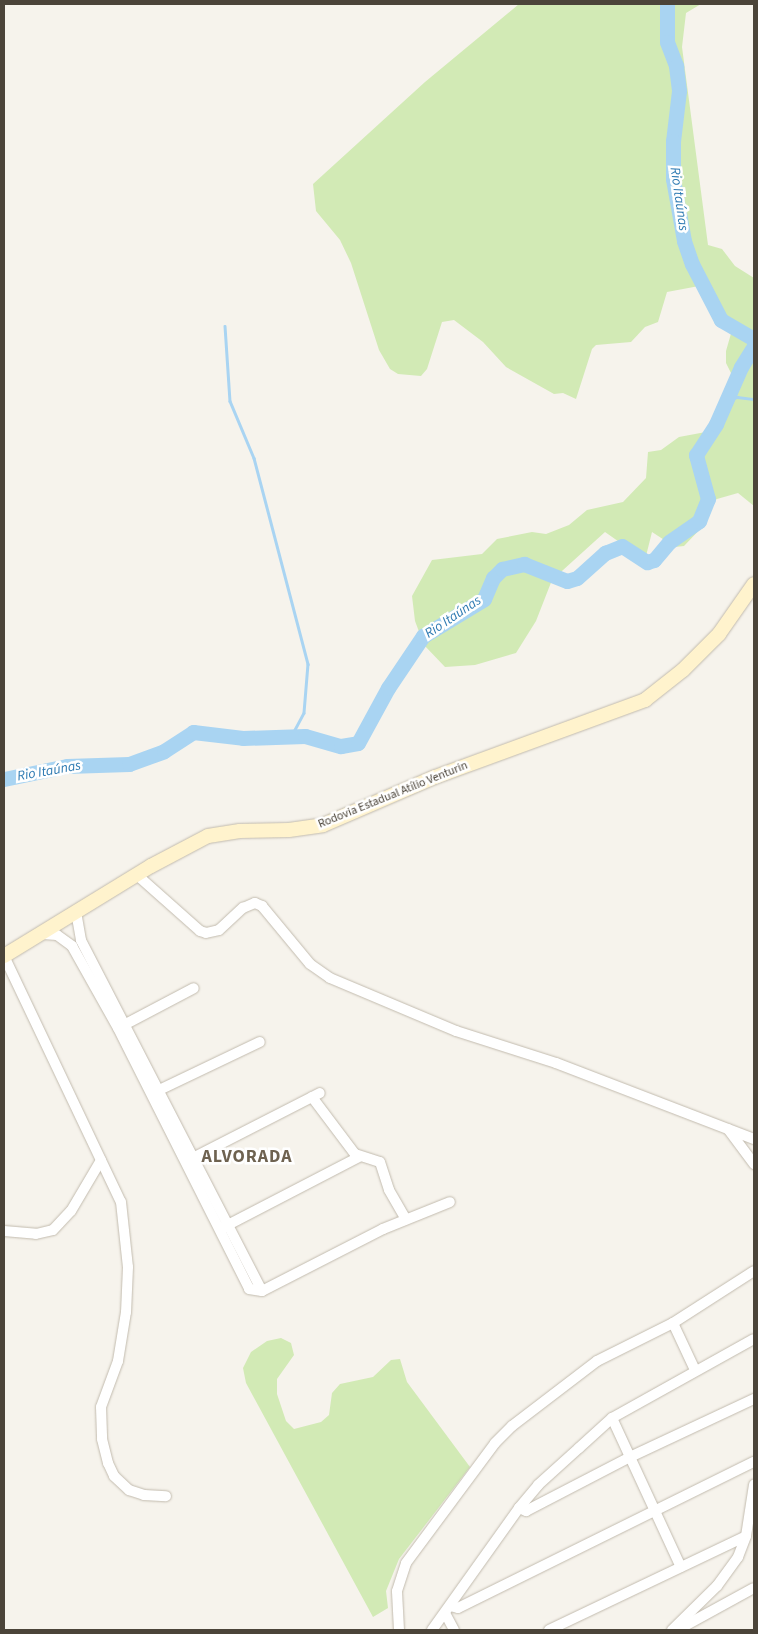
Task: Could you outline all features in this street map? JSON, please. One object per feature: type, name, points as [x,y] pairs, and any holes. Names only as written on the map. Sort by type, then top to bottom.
[{"type":"main road","name":"Rodovia Estadual Atílio Venturin","points":[[4,956],[186,846],[224,832],[289,830],[323,825],[435,777],[645,700],[683,670],[719,634],[754,584]]},
{"type":"street","points":[[151,866],[156,889]]},
{"type":"street","points":[[137,875],[156,889],[206,933],[219,930],[243,908],[255,903],[262,906],[310,964],[330,978],[456,1031],[556,1063],[726,1126],[754,1139]]},
{"type":"street","points":[[76,912],[81,940],[223,1227],[249,1289],[262,1291],[406,1219],[450,1202]]},
{"type":"street","points":[[43,934],[57,935],[72,946],[122,1026]]},
{"type":"street","points":[[4,956],[121,1202],[128,1266],[124,1330],[118,1361],[101,1407],[102,1439],[108,1463],[120,1483],[144,1495],[166,1496]]},
{"type":"street","points":[[122,1026],[194,988]]},
{"type":"street","points":[[155,1092],[260,1042]]},
{"type":"street","points":[[189,1160],[316,1095],[359,1156],[380,1162],[389,1190],[406,1219]]},
{"type":"street","points":[[726,1126],[754,1164]]},
{"type":"street","points":[[223,1227],[359,1156]]},
{"type":"street","points":[[4,1232],[36,1234],[53,1230],[71,1212],[101,1160]]},
{"type":"street","points":[[399,1630],[397,1590],[406,1563],[495,1442],[512,1426],[597,1362],[673,1323],[754,1271]]},
{"type":"street","points":[[673,1323],[695,1370]]},
{"type":"street","points":[[432,1630],[519,1508],[538,1485],[612,1418],[695,1370],[754,1339]]},
{"type":"street","points":[[519,1508],[526,1510],[630,1457],[754,1399]]},
{"type":"street","points":[[612,1418],[681,1567]]},
{"type":"street","points":[[447,1609],[458,1608],[754,1462]]},
{"type":"street","points":[[674,1630],[727,1574],[746,1536],[752,1515],[754,1485]]},
{"type":"street","points":[[549,1630],[746,1536]]},
{"type":"street","points":[[674,1630],[754,1588]]},
{"type":"street","points":[[447,1609],[454,1630]]},
{"type":"green space","points":[[519,4],[701,4],[686,13],[682,47],[708,245],[722,249],[735,266],[754,278],[754,506],[738,493],[717,499],[709,504],[705,524],[684,546],[675,547],[652,532],[645,560],[605,532],[552,580],[536,621],[516,653],[475,665],[445,667],[424,645],[415,621],[412,596],[432,560],[482,554],[497,539],[532,532],[546,534],[569,525],[587,510],[623,502],[646,478],[648,452],[661,450],[679,437],[711,431],[736,388],[742,384],[732,375],[726,363],[726,351],[734,323],[715,307],[709,293],[699,286],[667,292],[658,322],[645,327],[631,342],[596,345],[592,349],[576,399],[563,393],[554,394],[506,367],[483,342],[454,320],[442,322],[427,369],[421,376],[398,374],[390,369],[379,350],[351,263],[340,240],[316,211],[313,184],[425,82]]},
{"type":"green space","points":[[281,1338],[291,1343],[294,1355],[277,1379],[277,1394],[286,1421],[294,1429],[321,1422],[329,1415],[332,1393],[340,1384],[373,1377],[391,1360],[400,1359],[407,1382],[470,1467],[399,1559],[386,1591],[388,1608],[373,1617],[246,1383],[243,1368],[251,1352],[267,1341]]},
{"type":"waterway","name":"Rio Itaúnas","points":[[667,4],[667,42],[676,66],[679,91],[673,141],[673,179],[684,241],[692,264],[721,320],[754,339]]},
{"type":"waterway","points":[[225,326],[230,401],[254,458],[308,664],[304,713],[292,736]]},
{"type":"waterway","name":"Rio Itaúnas","points":[[4,779],[67,766],[129,764],[164,751],[193,732],[243,738],[305,736],[341,746],[358,743],[388,688],[423,636],[484,599],[493,578],[502,569],[524,564],[567,581],[577,578],[605,553],[622,546],[647,562],[654,560],[669,542],[699,521],[708,499],[696,455],[716,424],[741,367],[754,346]]},
{"type":"waterway","points":[[726,401],[737,397],[754,399]]},
{"type":"district","name":"ALVORADA","points":[[247,1157]]}]
